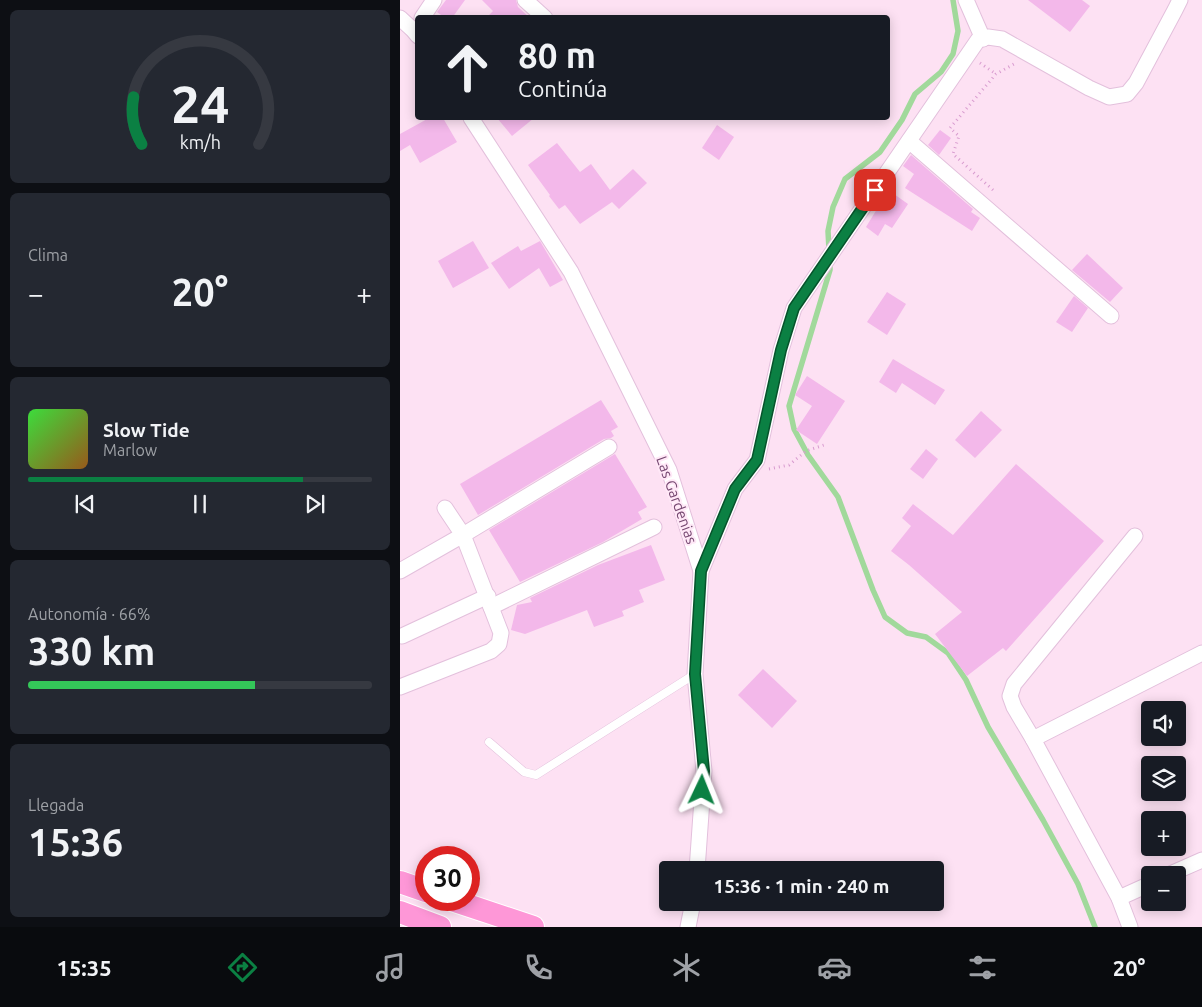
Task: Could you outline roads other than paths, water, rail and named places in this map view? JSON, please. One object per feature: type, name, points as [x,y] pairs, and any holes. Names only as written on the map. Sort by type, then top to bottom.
[{"type":"main road","points":[[400,882],[415,887]]},
{"type":"main road","points":[[480,909],[533,927]]},
{"type":"main road","points":[[400,912],[440,927]]},
{"type":"street","points":[[425,15],[434,0]]},
{"type":"street","points":[[525,0],[542,15]]},
{"type":"street","points":[[966,0],[983,38]]},
{"type":"street","points":[[701,571],[735,489],[757,460],[781,350],[794,308],[978,40],[988,37],[1002,39],[1089,88],[1109,97],[1126,94],[1136,83],[1180,0]]},
{"type":"street","points":[[400,18],[415,26]]},
{"type":"street","name":"Las Gardenias","points":[[471,120],[571,272],[669,470],[701,571],[695,674],[704,771],[698,861]]},
{"type":"street","points":[[909,141],[1111,316]]},
{"type":"street","points":[[400,570],[463,535],[608,447]]},
{"type":"street","points":[[400,687],[491,650],[499,644],[501,633],[490,602],[463,535],[446,508]]},
{"type":"street","points":[[402,636],[490,602],[654,527]]},
{"type":"street","points":[[1130,927],[1119,898],[1014,707],[1010,696],[1014,684],[1135,536]]},
{"type":"street","points":[[1033,739],[1202,653]]},
{"type":"street","points":[[1186,867],[1202,860]]},
{"type":"street","points":[[1119,898],[1141,888]]},
{"type":"street","points":[[688,927],[691,911]]},
{"type":"lane","points":[[489,742],[524,772],[536,775],[695,674]]},
{"type":"waterway","points":[[829,250],[828,231],[833,207],[845,179],[880,152],[902,120],[915,94],[941,72],[953,54],[958,31],[953,0]]},
{"type":"waterway","points":[[830,262],[830,270],[789,406],[794,429],[808,455],[838,497],[885,617],[907,633],[926,637],[948,653],[966,680],[988,727],[1078,884],[1095,927]]}]
